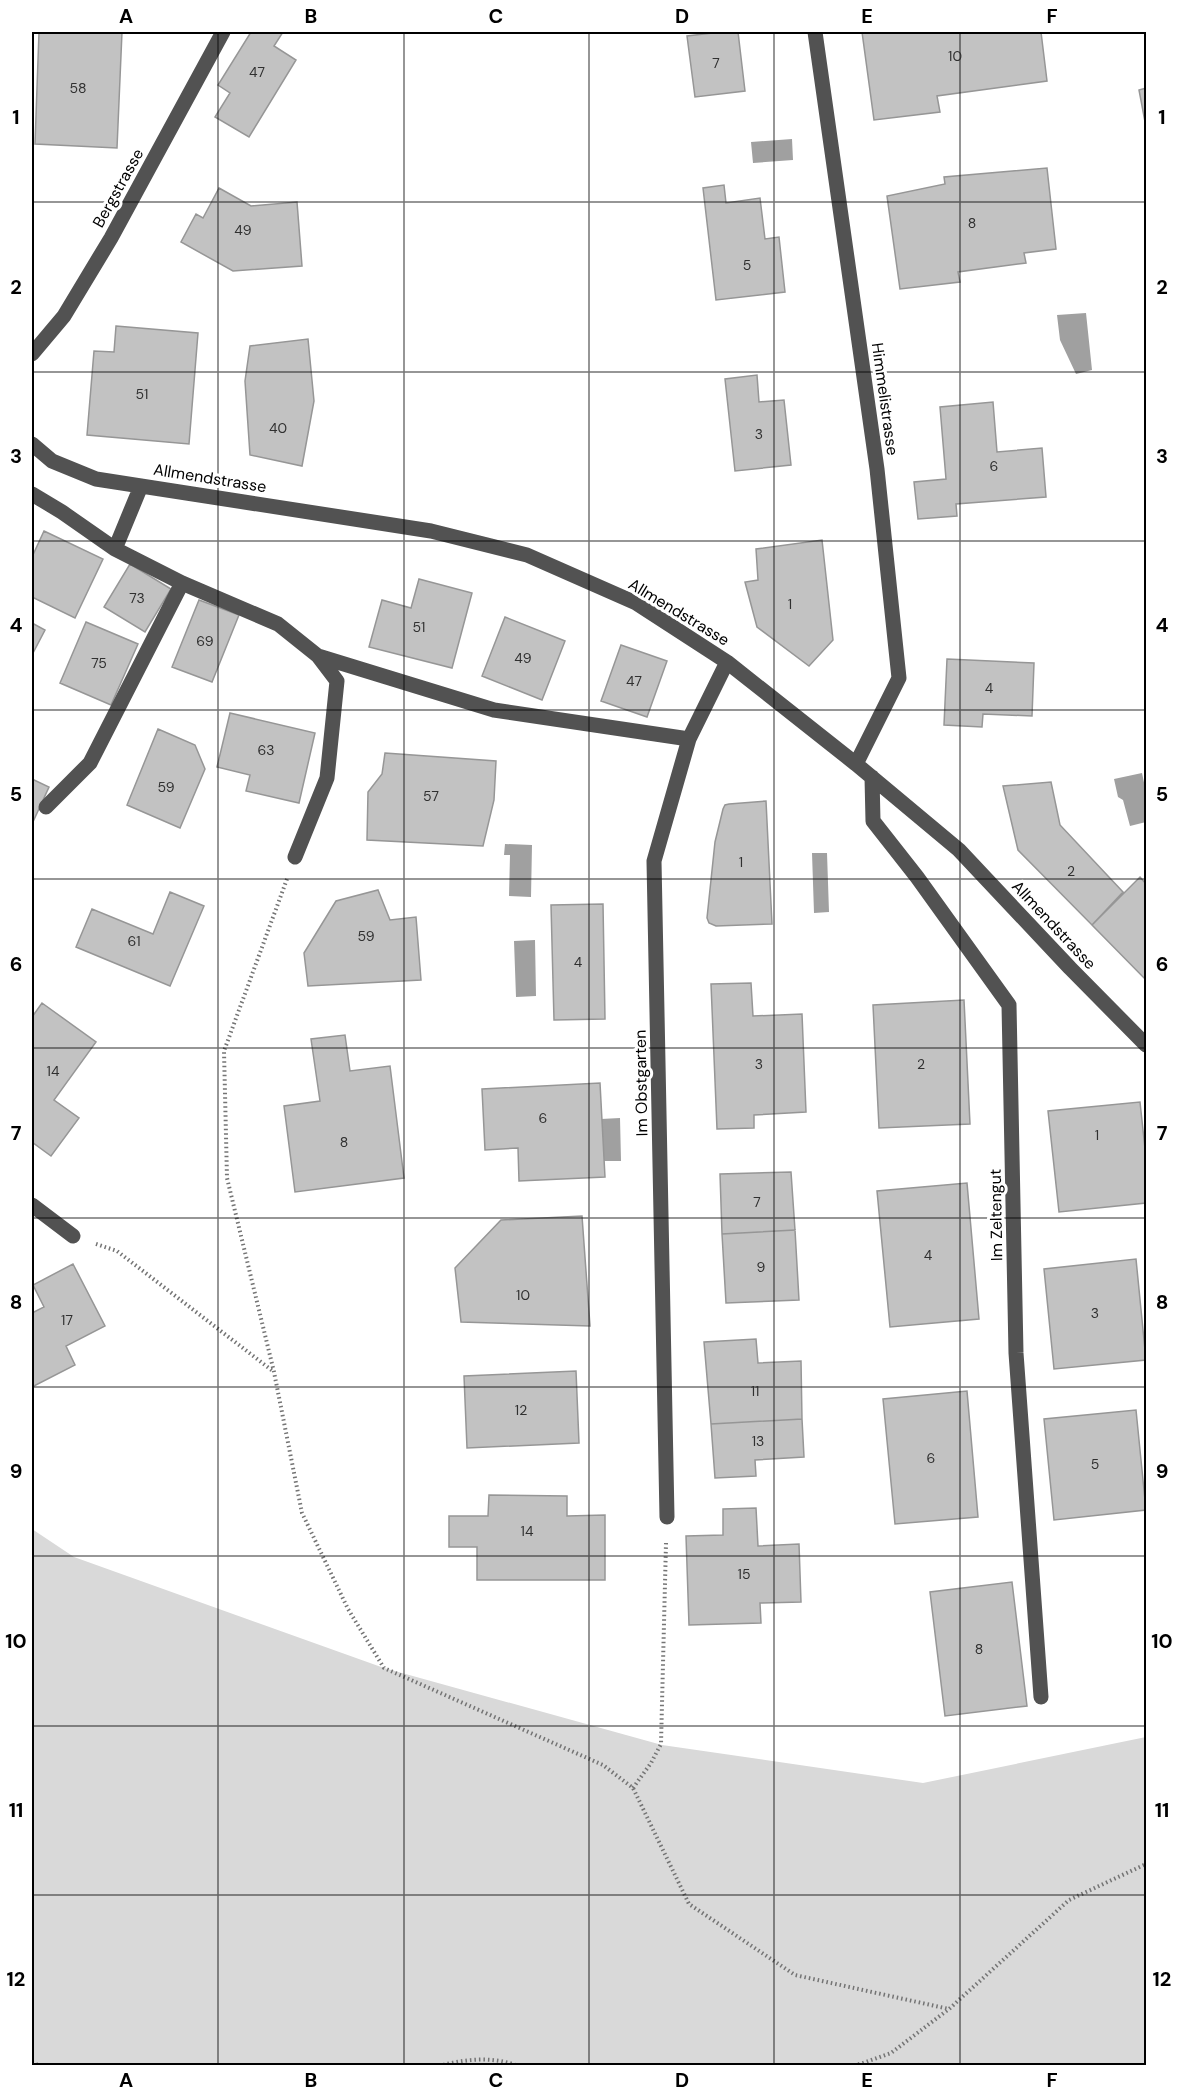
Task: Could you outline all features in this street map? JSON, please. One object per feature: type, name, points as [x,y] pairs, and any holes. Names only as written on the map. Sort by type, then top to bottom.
[{"type":"street","name":"Bergstrasse","points":[[32,354],[64,316],[111,238],[223,32]]},
{"type":"street","name":"Himmelistrasse","points":[[815,32],[877,469],[899,678],[856,764]]},
{"type":"street","name":"Allmendstrasse","points":[[32,444],[52,461],[96,479],[431,531],[527,555],[636,603],[727,662],[856,764],[959,850],[1146,1045]]},
{"type":"street","points":[[115,549],[141,486]]},
{"type":"street","points":[[32,494],[115,549],[182,583],[278,624],[318,656],[337,681],[327,778],[295,857]]},
{"type":"street","points":[[46,807],[90,763],[182,583]]},
{"type":"street","points":[[318,656],[494,710],[689,739]]},
{"type":"street","name":"Im Obstgarten","points":[[667,1517],[654,861],[689,739],[727,662]]},
{"type":"street","name":"Im Zeltengut","points":[[872,777],[873,821],[918,877],[1009,1005],[1016,1353],[1041,1697]]},
{"type":"street","points":[[32,1205],[73,1236]]},
{"type":"path","points":[[295,857],[224,1051],[227,1178],[274,1372],[302,1514],[348,1609],[384,1668],[603,1766],[633,1788],[689,1904],[795,1975],[949,2009]]},
{"type":"path","points":[[73,1236],[117,1251],[274,1372]]},
{"type":"path","points":[[633,1788],[662,1744],[667,1517]]},
{"type":"path","points":[[854,2066],[891,2052],[949,2009],[1069,1900],[1146,1864]]},
{"type":"path","points":[[439,2066],[460,2060],[506,2061],[518,2066]]},
{"type":"path","points":[[32,2062],[39,2066]]},
{"type":"shaded area","points":[[792,139],[793,160],[753,163],[751,142]]},
{"type":"shaded area","points":[[1086,313],[1092,370],[1076,374],[1060,340],[1057,315]]},
{"type":"shaded area","points":[[1142,773],[1146,792],[1146,822],[1130,826],[1123,800],[1118,797],[1114,779]]},
{"type":"shaded area","points":[[505,844],[532,845],[531,897],[509,896],[510,855],[504,855]]},
{"type":"shaded area","points":[[812,853],[827,853],[829,912],[814,913]]},
{"type":"shaded area","points":[[535,940],[536,996],[516,997],[514,941]]},
{"type":"shaded area","points":[[620,1118],[621,1161],[603,1161],[601,1119]]},
{"type":"shaded area","points":[[32,1529],[74,1557],[384,1668],[662,1745],[923,1783],[1146,1737],[1146,2065],[32,2065]]},
{"type":"building","points":[[39,32],[122,32],[117,148],[35,144]]},
{"type":"building","points":[[251,32],[283,32],[274,46],[296,60],[249,137],[215,117],[230,93],[218,85]]},
{"type":"building","points":[[738,32],[745,91],[695,97],[687,36]]},
{"type":"building","points":[[862,32],[1041,32],[1047,81],[937,96],[940,112],[874,120]]},
{"type":"building","points":[[1146,88],[1146,127],[1139,90]]},
{"type":"building","points":[[1047,168],[1056,249],[1024,253],[1026,263],[958,272],[960,282],[900,289],[887,196],[945,184],[944,177]]},
{"type":"building","points":[[724,185],[726,203],[760,198],[765,239],[779,237],[785,292],[716,300],[703,188]]},
{"type":"building","points":[[219,188],[251,206],[297,202],[302,266],[233,271],[181,242],[196,214],[203,218]]},
{"type":"building","points":[[116,326],[198,333],[189,444],[87,435],[94,351],[114,352]]},
{"type":"building","points":[[308,339],[314,401],[302,466],[250,455],[245,381],[250,346]]},
{"type":"building","points":[[757,375],[759,402],[784,400],[791,465],[735,471],[725,379]]},
{"type":"building","points":[[993,402],[997,452],[1042,448],[1046,497],[956,504],[957,516],[918,519],[914,482],[946,479],[940,407]]},
{"type":"building","points":[[44,531],[103,559],[75,618],[32,597],[32,557]]},
{"type":"building","points":[[822,540],[833,640],[809,666],[757,627],[745,582],[758,580],[756,549]]},
{"type":"building","points":[[130,564],[171,589],[145,632],[104,607]]},
{"type":"building","points":[[419,579],[472,593],[452,668],[369,647],[382,600],[411,608]]},
{"type":"building","points":[[199,600],[239,615],[212,682],[172,667]]},
{"type":"building","points":[[505,617],[565,641],[542,700],[482,676]]},
{"type":"building","points":[[86,622],[138,644],[111,705],[60,683]]},
{"type":"building","points":[[32,623],[45,630],[32,655]]},
{"type":"building","points":[[621,645],[667,661],[647,717],[601,701]]},
{"type":"building","points":[[947,659],[1034,663],[1032,716],[983,714],[982,727],[944,725]]},
{"type":"building","points":[[230,713],[315,733],[299,803],[246,791],[250,775],[217,767]]},
{"type":"building","points":[[158,729],[195,745],[205,769],[180,828],[127,805]]},
{"type":"building","points":[[385,753],[496,761],[494,800],[483,846],[367,840],[368,792],[382,774]]},
{"type":"building","points":[[32,779],[49,787],[32,824]]},
{"type":"building","points":[[1051,782],[1060,825],[1123,892],[1092,925],[1018,850],[1003,786]]},
{"type":"building","points":[[766,801],[772,924],[716,926],[709,923],[707,918],[715,842],[723,809],[729,804]]},
{"type":"building","points":[[1140,877],[1146,884],[1146,980],[1092,925]]},
{"type":"building","points":[[378,890],[390,920],[416,917],[421,980],[308,986],[304,953],[336,901]]},
{"type":"building","points":[[170,892],[204,906],[170,986],[76,947],[92,909],[153,934]]},
{"type":"building","points":[[603,904],[605,1019],[554,1020],[551,905]]},
{"type":"building","points":[[751,983],[753,1016],[802,1014],[806,1112],[754,1115],[754,1128],[717,1129],[711,984]]},
{"type":"building","points":[[964,1000],[970,1124],[879,1128],[873,1005]]},
{"type":"building","points":[[42,1003],[96,1042],[54,1100],[79,1118],[51,1156],[32,1142],[32,1017]]},
{"type":"building","points":[[345,1035],[350,1071],[390,1066],[404,1178],[295,1192],[284,1106],[320,1101],[311,1039]]},
{"type":"building","points":[[600,1083],[605,1177],[519,1181],[518,1148],[485,1150],[482,1089]]},
{"type":"building","points":[[1140,1102],[1146,1158],[1146,1203],[1059,1212],[1048,1111]]},
{"type":"building","points":[[791,1172],[795,1230],[722,1234],[720,1174]]},
{"type":"building","points":[[967,1183],[979,1319],[890,1327],[877,1191]]},
{"type":"building","points":[[582,1216],[590,1326],[461,1322],[455,1268],[501,1220]]},
{"type":"building","points":[[795,1230],[799,1300],[726,1303],[722,1234]]},
{"type":"building","points":[[1136,1259],[1146,1360],[1054,1369],[1044,1269]]},
{"type":"building","points":[[73,1264],[105,1326],[66,1346],[75,1365],[32,1387],[32,1313],[44,1307],[33,1285]]},
{"type":"building","points":[[756,1339],[758,1363],[801,1361],[802,1419],[711,1424],[704,1342]]},
{"type":"building","points":[[576,1371],[579,1443],[467,1448],[464,1376]]},
{"type":"building","points":[[967,1391],[978,1517],[895,1524],[883,1399]]},
{"type":"building","points":[[1136,1410],[1146,1510],[1054,1520],[1044,1419]]},
{"type":"building","points":[[802,1419],[804,1457],[755,1460],[756,1476],[715,1478],[711,1424]]},
{"type":"building","points":[[489,1495],[567,1496],[567,1516],[605,1515],[605,1580],[477,1580],[477,1547],[449,1547],[449,1516],[488,1516]]},
{"type":"building","points":[[756,1508],[758,1546],[799,1544],[801,1602],[760,1603],[761,1623],[689,1625],[686,1536],[723,1535],[723,1509]]},
{"type":"building","points":[[1012,1582],[1027,1706],[945,1716],[930,1592]]}]
